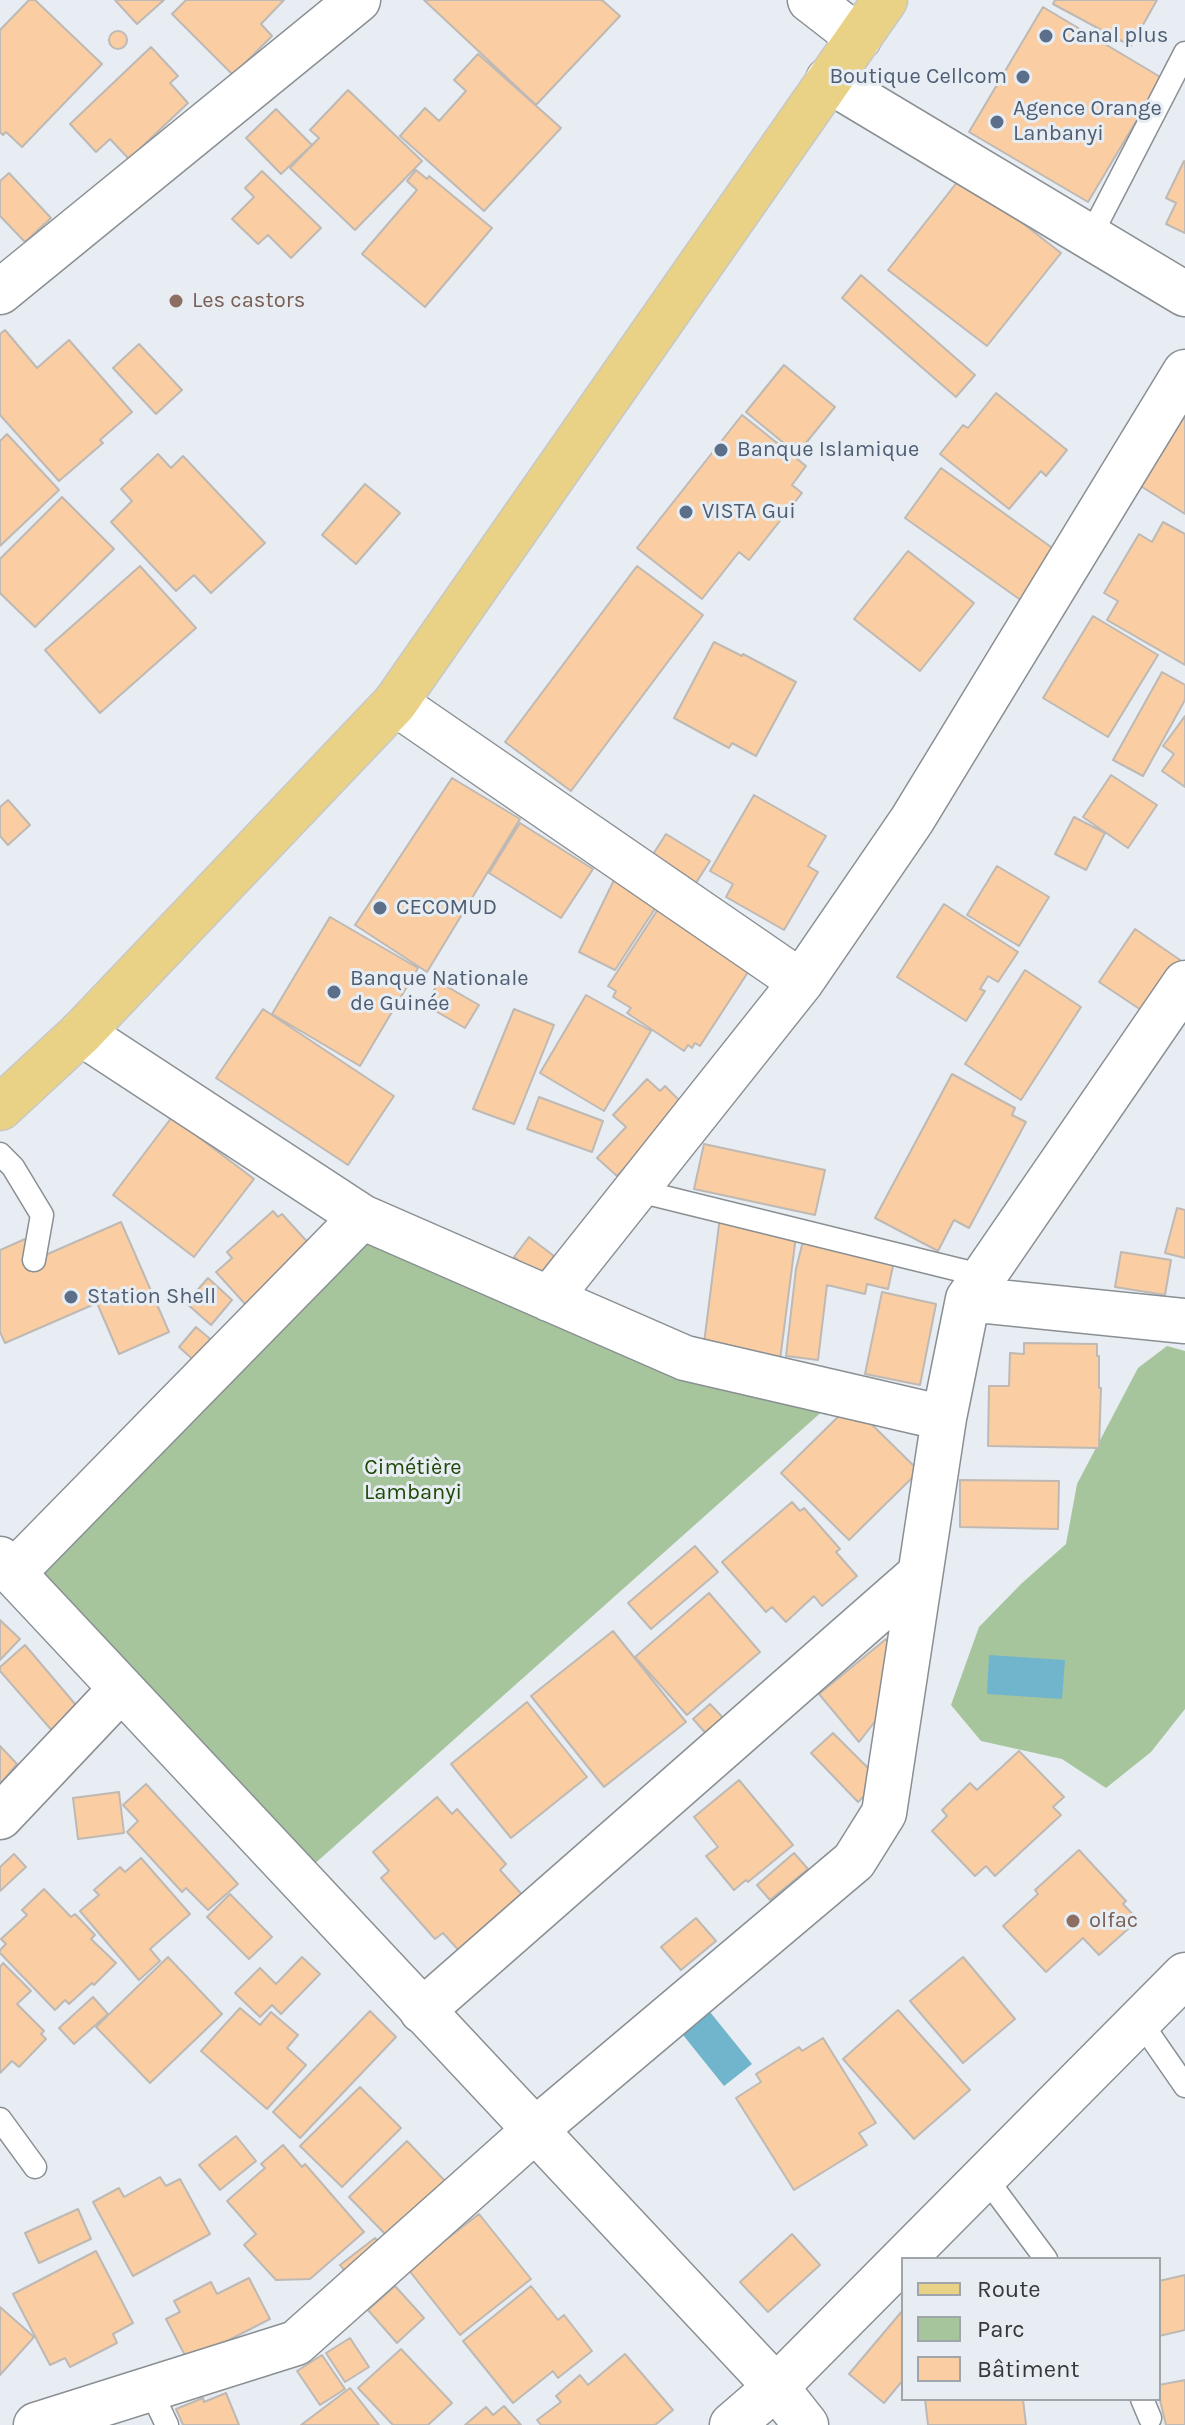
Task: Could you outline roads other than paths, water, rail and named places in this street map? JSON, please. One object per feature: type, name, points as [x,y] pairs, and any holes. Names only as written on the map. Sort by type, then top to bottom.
[{"type":"main road","points":[[0,1108],[81,1033],[395,703],[885,0]]},
{"type":"street","points":[[810,0],[859,38]]},
{"type":"street","points":[[6,276],[347,3]]},
{"type":"street","points":[[828,80],[1185,294]]},
{"type":"street","points":[[549,1299],[801,982],[912,820],[1185,372]]},
{"type":"street","points":[[395,703],[801,982]]},
{"type":"street","points":[[36,2425],[158,2407],[296,2343],[535,2130],[854,1861],[884,1813],[944,1418],[976,1288],[1185,983]]},
{"type":"street","points":[[81,1033],[362,1217],[685,1358],[944,1418]]},
{"type":"street","points":[[362,1217],[7,1566],[776,2387],[806,2425]]},
{"type":"street","points":[[976,1288],[1185,1321]]},
{"type":"street","points":[[422,2011],[920,1574]]},
{"type":"street","points":[[0,1817],[121,1689]]},
{"type":"street","points":[[905,2257],[1185,1975]]},
{"type":"street","points":[[732,2425],[776,2387],[901,2261]]},
{"type":"lane","points":[[1090,237],[1185,53]]},
{"type":"lane","points":[[0,1154],[13,1167],[42,1215],[34,1260]]},
{"type":"lane","points":[[635,1190],[976,1288]]},
{"type":"lane","points":[[1140,2021],[1185,2086]]},
{"type":"lane","points":[[0,2119],[35,2167]]},
{"type":"lane","points":[[985,2177],[1045,2257]]},
{"type":"water","points":[[989,1655],[1065,1660],[1062,1699],[987,1694]]},
{"type":"water","points":[[710,2012],[752,2064],[724,2086],[683,2035]]},
{"type":"place","name":"Canal plus","points":[[1046,36]]},
{"type":"place","name":"Boutique Cellcom","points":[[1023,77]]},
{"type":"place","name":"Agence Orange Lanbanyi","points":[[997,122]]},
{"type":"place","name":"Les castors","points":[[176,301]]},
{"type":"place","name":"Banque Islamique","points":[[721,450]]},
{"type":"place","name":"VISTA Gui","points":[[686,512]]},
{"type":"place","name":"CECOMUD","points":[[380,908]]},
{"type":"place","name":"Banque Nationale de Guinée","points":[[334,992]]},
{"type":"place","name":"Station Shell","points":[[71,1297]]},
{"type":"place","name":"olfac","points":[[1073,1921]]},
{"type":"park label","name":"Cimétière Lambanyi","points":[[413,1480]]}]
